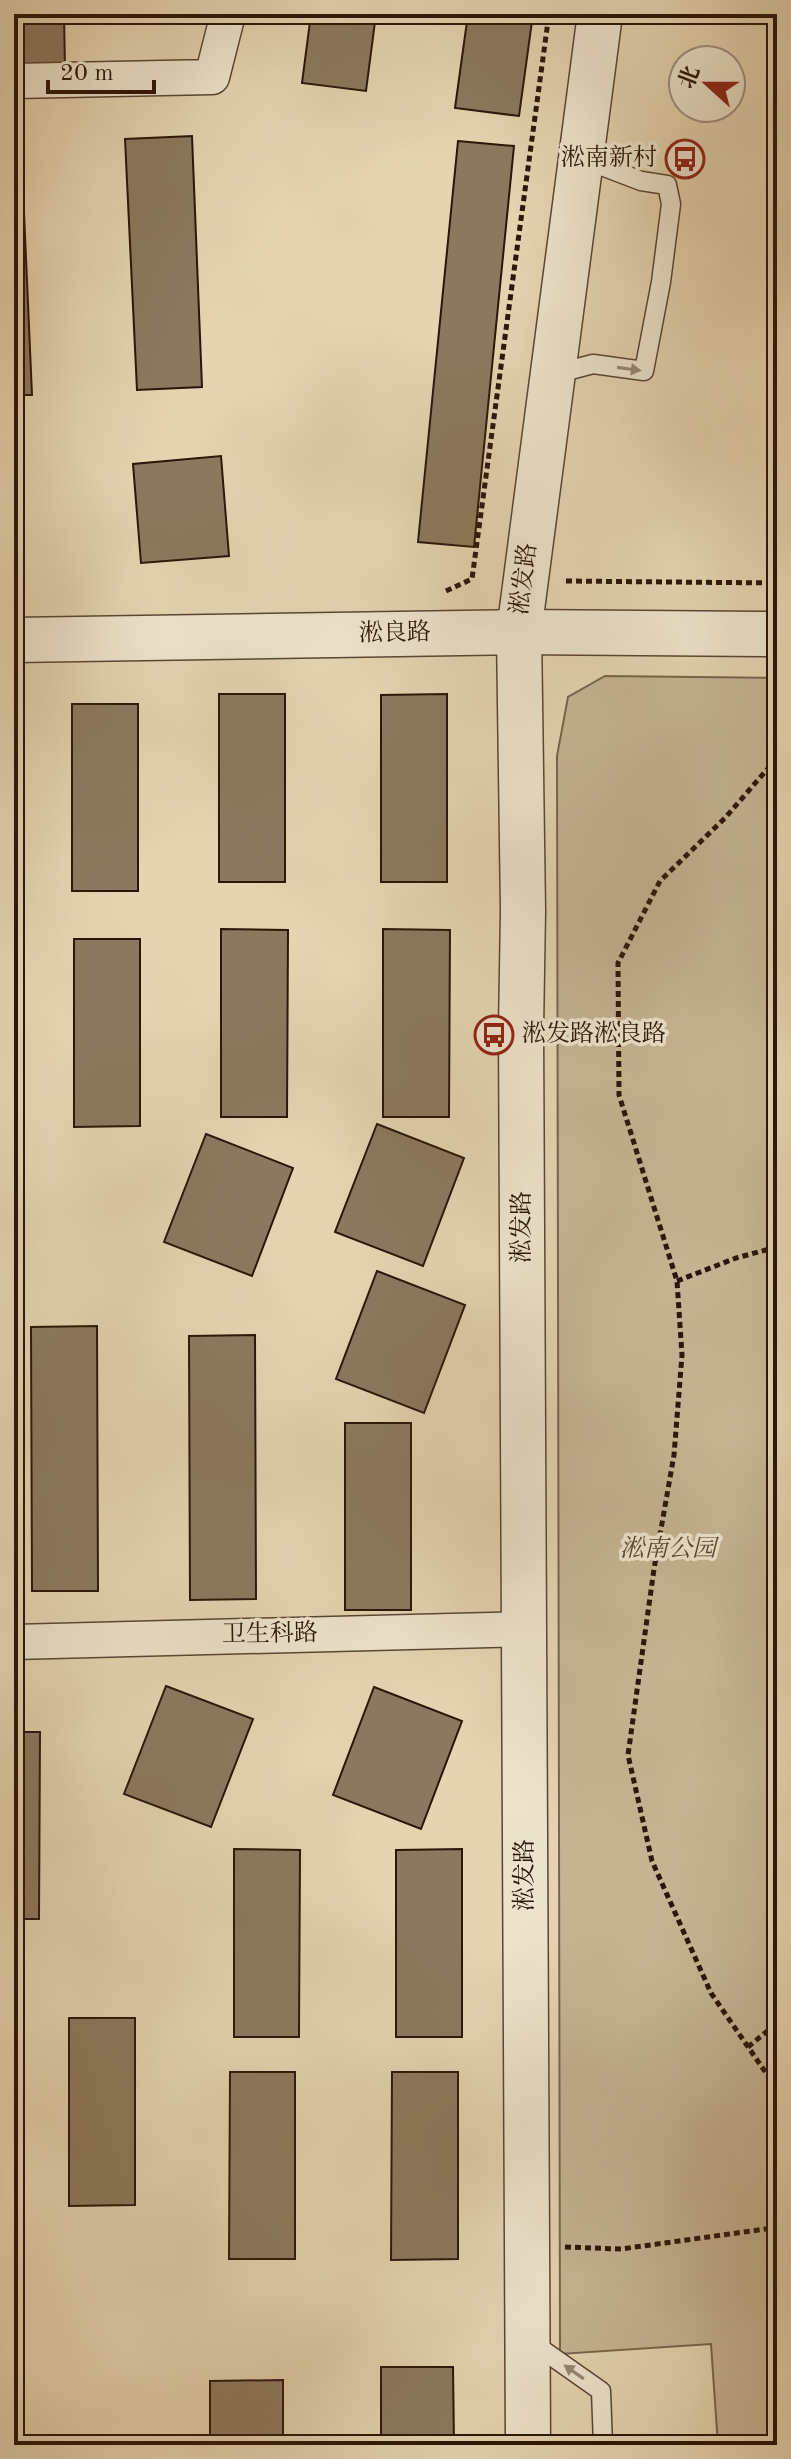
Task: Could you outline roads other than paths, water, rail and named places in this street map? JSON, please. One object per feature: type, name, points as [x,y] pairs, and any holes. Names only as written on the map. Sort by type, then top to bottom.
[{"type":"street","points":[[14,81],[212,77],[228,14]]},
{"type":"street","name":"淞发路","points":[[528,2445],[523,911],[519,632],[600,14]]},
{"type":"street","name":"淞良路","points":[[14,640],[519,632],[777,634]]},
{"type":"street","name":"卫生科路","points":[[14,1642],[525,1629]]},
{"type":"lane","points":[[552,375],[593,364],[644,371],[661,282],[671,204],[667,185],[641,181],[581,158]]},
{"type":"lane","points":[[528,2340],[601,2391],[603,2445]]},
{"type":"place","name":"淞南新村","points":[[685,159]]},
{"type":"place","name":"淞发路淞良路","points":[[494,1035]]},
{"type":"park label","name":"淞南公园","points":[[668,1550]]}]
